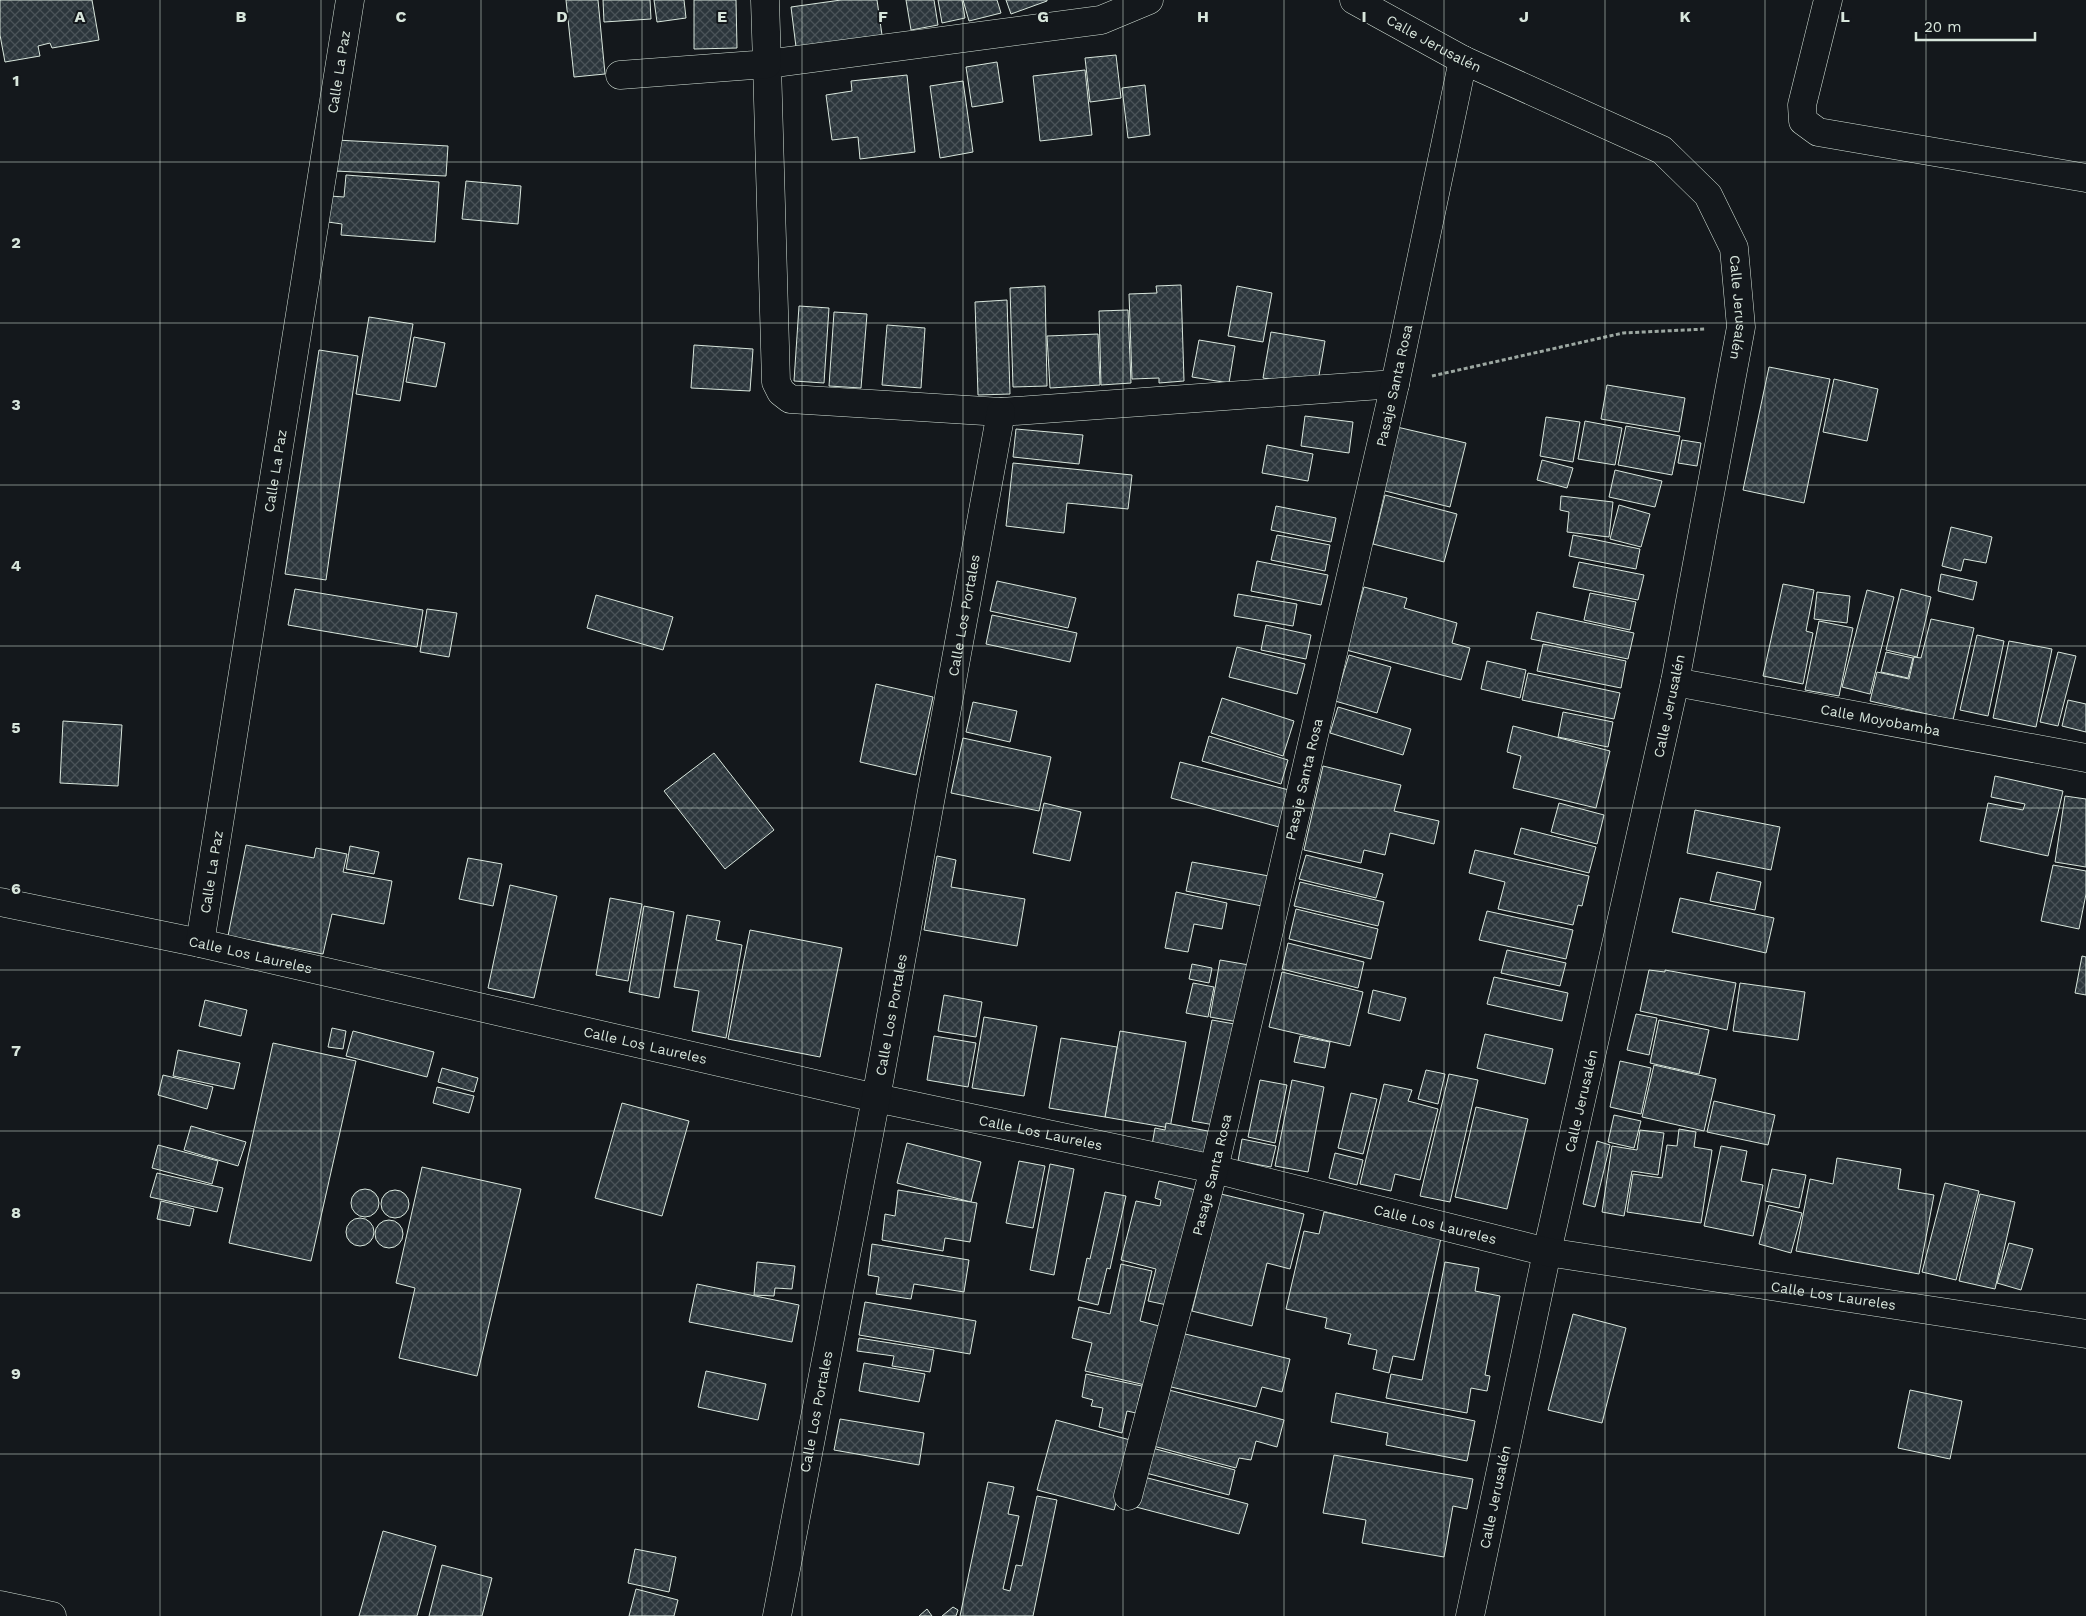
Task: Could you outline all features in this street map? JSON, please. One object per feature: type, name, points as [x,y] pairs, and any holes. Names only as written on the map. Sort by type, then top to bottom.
[{"type":"street","name":"Calle La Paz","points":[[200,943],[350,0]]},
{"type":"street","points":[[765,0],[776,382],[781,392],[790,399],[1001,412],[1395,384]]},
{"type":"street","points":[[620,75],[767,64],[1101,20],[1149,0]]},
{"type":"street","name":"Calle Jerusalén","points":[[1354,0],[1463,60],[1662,150],[1708,195],[1734,248],[1741,327],[1675,682],[1547,1252],[1470,1616]]},
{"type":"street","points":[[1828,0],[1802,105],[1803,121],[1818,132],[2086,178]]},
{"type":"street","name":"Pasaje Santa Rosa","points":[[1128,1496],[1214,1168],[1395,384],[1463,60]]},
{"type":"street","name":"Calle Los Portales","points":[[777,1616],[876,1098],[1001,412]]},
{"type":"street","name":"Calle Moyobamba","points":[[1675,682],[2086,758]]},
{"type":"street","name":"Calle Los Laureles","points":[[0,902],[200,943],[876,1098],[1214,1168],[1547,1252],[2086,1334]]},
{"type":"street","points":[[0,1605],[52,1616]]},
{"type":"path","points":[[1395,384],[1623,334],[1741,327]]},
{"type":"building","points":[[0,0],[92,0],[99,40],[52,48],[50,43],[38,46],[40,56],[5,62],[0,35]]},
{"type":"building","points":[[566,0],[598,0],[605,74],[574,77]]},
{"type":"building","points":[[603,0],[650,0],[651,19],[604,22]]},
{"type":"building","points":[[654,0],[684,0],[686,18],[657,22]]},
{"type":"building","points":[[694,0],[736,0],[737,48],[694,49]]},
{"type":"building","points":[[841,0],[877,0],[882,35],[796,47],[791,7]]},
{"type":"building","points":[[906,0],[934,0],[938,25],[911,30]]},
{"type":"building","points":[[938,0],[962,0],[965,18],[942,23]]},
{"type":"building","points":[[963,0],[997,0],[1001,13],[969,21]]},
{"type":"building","points":[[1006,0],[1047,0],[1047,1],[1011,14]]},
{"type":"building","points":[[1116,55],[1121,98],[1090,102],[1085,58]]},
{"type":"building","points":[[997,62],[1003,102],[972,107],[966,67]]},
{"type":"building","points":[[1085,70],[1092,135],[1040,141],[1033,76]]},
{"type":"building","points":[[907,75],[915,152],[860,159],[858,137],[832,140],[826,95],[852,91],[851,81]]},
{"type":"building","points":[[963,81],[973,152],[940,158],[930,86]]},
{"type":"building","points":[[1145,85],[1150,135],[1128,138],[1122,88]]},
{"type":"building","points":[[336,140],[448,146],[446,176],[334,171]]},
{"type":"building","points":[[346,175],[439,182],[435,242],[341,235],[342,224],[328,222],[330,196],[344,197]]},
{"type":"building","points":[[466,181],[521,186],[518,224],[462,219]]},
{"type":"building","points":[[1181,285],[1184,381],[1159,383],[1159,378],[1132,379],[1129,294],[1157,293],[1156,286]]},
{"type":"building","points":[[1045,286],[1047,386],[1013,387],[1010,288]]},
{"type":"building","points":[[1237,286],[1272,293],[1263,342],[1228,336]]},
{"type":"building","points":[[1007,300],[1010,394],[978,395],[975,302]]},
{"type":"building","points":[[799,306],[829,308],[824,383],[794,381]]},
{"type":"building","points":[[1128,310],[1131,383],[1101,385],[1099,311]]},
{"type":"building","points":[[834,312],[867,314],[861,388],[829,386]]},
{"type":"building","points":[[369,317],[413,324],[400,401],[356,394]]},
{"type":"building","points":[[887,325],[925,328],[921,388],[882,385]]},
{"type":"building","points":[[1271,332],[1325,341],[1317,387],[1263,378]]},
{"type":"building","points":[[1098,334],[1100,385],[1050,388],[1047,336]]},
{"type":"building","points":[[414,337],[445,343],[436,387],[406,382]]},
{"type":"building","points":[[1199,340],[1235,346],[1229,383],[1192,377]]},
{"type":"building","points":[[694,345],[753,349],[750,391],[691,388]]},
{"type":"building","points":[[319,350],[358,356],[326,580],[285,574]]},
{"type":"building","points":[[1769,367],[1830,379],[1804,503],[1743,490]]},
{"type":"building","points":[[1834,379],[1878,389],[1867,441],[1823,432]]},
{"type":"building","points":[[1607,385],[1685,398],[1679,432],[1601,419]]},
{"type":"building","points":[[1305,416],[1353,422],[1349,453],[1301,446]]},
{"type":"building","points":[[1546,417],[1580,422],[1573,462],[1540,456]]},
{"type":"building","points":[[1585,421],[1622,428],[1615,465],[1578,459]]},
{"type":"building","points":[[1626,426],[1680,436],[1672,475],[1618,465]]},
{"type":"building","points":[[1397,427],[1466,443],[1450,507],[1381,490]]},
{"type":"building","points":[[1016,429],[1083,435],[1079,464],[1013,457]]},
{"type":"building","points":[[1682,440],[1701,443],[1697,466],[1678,463]]},
{"type":"building","points":[[1267,445],[1313,454],[1308,481],[1262,473]]},
{"type":"building","points":[[1542,460],[1573,468],[1567,488],[1537,480]]},
{"type":"building","points":[[1013,463],[1132,475],[1128,509],[1067,503],[1064,533],[1006,526]]},
{"type":"building","points":[[1615,470],[1662,481],[1655,507],[1609,497]]},
{"type":"building","points":[[1385,495],[1457,514],[1444,562],[1373,544]]},
{"type":"building","points":[[1561,496],[1613,502],[1609,537],[1567,532],[1569,512],[1560,510]]},
{"type":"building","points":[[1619,505],[1650,514],[1641,547],[1610,539]]},
{"type":"building","points":[[1276,506],[1336,518],[1331,542],[1271,530]]},
{"type":"building","points":[[1951,527],[1992,537],[1986,563],[1964,559],[1961,571],[1942,566]]},
{"type":"building","points":[[1277,535],[1330,545],[1325,571],[1271,560]]},
{"type":"building","points":[[1573,535],[1640,549],[1636,569],[1569,556]]},
{"type":"building","points":[[1257,561],[1328,575],[1321,605],[1251,591]]},
{"type":"building","points":[[1579,562],[1644,575],[1638,600],[1573,587]]},
{"type":"building","points":[[1941,574],[1977,582],[1973,600],[1938,591]]},
{"type":"building","points":[[997,581],[1076,598],[1068,628],[990,611]]},
{"type":"building","points":[[1783,584],[1814,590],[1806,631],[1813,633],[1803,684],[1763,676]]},
{"type":"building","points":[[1364,587],[1407,598],[1404,608],[1457,623],[1452,643],[1470,648],[1461,680],[1346,650]]},
{"type":"building","points":[[295,589],[423,610],[417,647],[288,625]]},
{"type":"building","points":[[1901,589],[1931,597],[1917,657],[1886,650]]},
{"type":"building","points":[[1867,590],[1894,597],[1870,694],[1842,687]]},
{"type":"building","points":[[1817,592],[1850,596],[1847,623],[1814,619]]},
{"type":"building","points":[[1590,593],[1636,602],[1630,630],[1584,620]]},
{"type":"building","points":[[1238,594],[1297,604],[1293,626],[1234,616]]},
{"type":"building","points":[[596,595],[673,617],[663,650],[587,628]]},
{"type":"building","points":[[427,609],[457,613],[449,657],[420,652]]},
{"type":"building","points":[[1537,612],[1634,633],[1628,659],[1531,639]]},
{"type":"building","points":[[992,615],[1077,633],[1070,662],[986,644]]},
{"type":"building","points":[[1931,619],[1974,628],[1953,720],[1870,701],[1877,672],[1909,679],[1914,657],[1921,658]]},
{"type":"building","points":[[1819,621],[1853,628],[1839,696],[1805,690]]},
{"type":"building","points":[[1266,625],[1311,635],[1306,659],[1261,650]]},
{"type":"building","points":[[1977,635],[2004,641],[1988,716],[1960,710]]},
{"type":"building","points":[[2009,641],[2052,649],[2036,727],[1993,718]]},
{"type":"building","points":[[1543,644],[1626,661],[1621,688],[1537,671]]},
{"type":"building","points":[[1237,647],[1305,664],[1297,694],[1229,677]]},
{"type":"building","points":[[1886,652],[1913,658],[1908,678],[1881,672]]},
{"type":"building","points":[[2058,652],[2076,656],[2058,726],[2040,722]]},
{"type":"building","points":[[1349,655],[1391,667],[1377,713],[1335,701]]},
{"type":"building","points":[[1487,661],[1526,670],[1520,698],[1481,689]]},
{"type":"building","points":[[1528,673],[1620,693],[1614,719],[1522,700]]},
{"type":"building","points":[[876,684],[933,697],[916,775],[860,762]]},
{"type":"building","points":[[1222,698],[1294,721],[1283,756],[1211,733]]},
{"type":"building","points":[[2068,700],[2086,704],[2086,732],[2062,726]]},
{"type":"building","points":[[973,702],[1017,711],[1010,742],[966,732]]},
{"type":"building","points":[[1338,707],[1411,729],[1403,755],[1330,733]]},
{"type":"building","points":[[1563,712],[1613,722],[1608,747],[1558,737]]},
{"type":"building","points":[[63,721],[122,725],[118,786],[60,783]]},
{"type":"building","points":[[1513,726],[1610,751],[1596,808],[1513,788],[1521,756],[1507,752]]},
{"type":"building","points":[[1209,736],[1288,760],[1281,784],[1202,761]]},
{"type":"building","points":[[963,738],[1051,757],[1039,811],[951,793]]},
{"type":"building","points":[[714,753],[774,830],[725,869],[664,791]]},
{"type":"building","points":[[1180,762],[1289,790],[1279,827],[1171,798]]},
{"type":"building","points":[[1323,766],[1401,785],[1394,811],[1439,821],[1434,844],[1390,833],[1385,855],[1364,850],[1361,863],[1304,850]]},
{"type":"building","points":[[1995,776],[2063,791],[2048,856],[1980,841],[1988,803],[2023,810],[2025,804],[1991,797]]},
{"type":"building","points":[[2065,796],[2086,799],[2086,867],[2055,862]]},
{"type":"building","points":[[1044,803],[1081,812],[1070,861],[1033,853]]},
{"type":"building","points":[[1559,803],[1604,815],[1597,844],[1551,832]]},
{"type":"building","points":[[1695,810],[1780,827],[1771,870],[1687,853]]},
{"type":"building","points":[[1521,828],[1596,847],[1589,873],[1514,854]]},
{"type":"building","points":[[246,845],[314,858],[316,848],[347,854],[343,872],[392,881],[384,924],[332,914],[323,954],[228,936]]},
{"type":"building","points":[[350,846],[379,852],[374,874],[346,869]]},
{"type":"building","points":[[1475,850],[1589,876],[1582,906],[1578,905],[1573,925],[1498,909],[1505,882],[1469,873]]},
{"type":"building","points":[[1306,855],[1383,874],[1376,898],[1299,879]]},
{"type":"building","points":[[937,856],[956,860],[951,887],[1025,899],[1017,946],[924,930]]},
{"type":"building","points":[[468,858],[502,864],[493,906],[459,899]]},
{"type":"building","points":[[1192,862],[1269,876],[1262,906],[1186,891]]},
{"type":"building","points":[[2053,865],[2086,871],[2086,894],[2079,929],[2041,921]]},
{"type":"building","points":[[1717,872],[1761,882],[1755,910],[1710,901]]},
{"type":"building","points":[[1300,882],[1384,902],[1378,926],[1294,906]]},
{"type":"building","points":[[510,885],[557,896],[534,998],[488,988]]},
{"type":"building","points":[[1176,892],[1227,903],[1222,929],[1194,924],[1188,952],[1165,948]]},
{"type":"building","points":[[610,898],[642,904],[628,981],[596,975]]},
{"type":"building","points":[[1680,898],[1774,918],[1766,953],[1672,932]]},
{"type":"building","points":[[644,906],[674,912],[659,998],[629,992]]},
{"type":"building","points":[[1296,909],[1378,929],[1371,959],[1289,939]]},
{"type":"building","points":[[1487,911],[1573,930],[1566,959],[1479,940]]},
{"type":"building","points":[[687,915],[720,921],[716,940],[742,945],[726,1038],[692,1031],[699,991],[674,987]]},
{"type":"building","points":[[750,930],[842,948],[820,1057],[728,1039]]},
{"type":"building","points":[[1288,943],[1364,962],[1358,988],[1282,969]]},
{"type":"building","points":[[1507,950],[1566,963],[1560,986],[1501,973]]},
{"type":"building","points":[[2082,956],[2086,957],[2086,995],[2075,993]]},
{"type":"building","points":[[1220,960],[1255,966],[1244,1023],[1210,1017]]},
{"type":"building","points":[[1192,964],[1212,968],[1209,983],[1189,979]]},
{"type":"building","points":[[1649,970],[1665,972],[1665,970],[1736,983],[1727,1030],[1640,1011]]},
{"type":"building","points":[[1282,972],[1363,992],[1350,1046],[1269,1027]]},
{"type":"building","points":[[1494,977],[1568,993],[1562,1021],[1487,1004]]},
{"type":"building","points":[[1193,983],[1214,987],[1208,1017],[1186,1013]]},
{"type":"building","points":[[1740,983],[1805,992],[1798,1040],[1733,1031]]},
{"type":"building","points":[[1373,990],[1406,998],[1400,1021],[1368,1013]]},
{"type":"building","points":[[944,995],[982,1002],[976,1037],[938,1031]]},
{"type":"building","points":[[205,1000],[247,1010],[241,1036],[199,1026]]},
{"type":"building","points":[[1636,1014],[1657,1018],[1649,1055],[1627,1050]]},
{"type":"building","points":[[984,1017],[1037,1026],[1024,1096],[972,1088]]},
{"type":"building","points":[[1212,1020],[1240,1025],[1220,1126],[1192,1121]]},
{"type":"building","points":[[1659,1020],[1709,1030],[1699,1074],[1650,1063]]},
{"type":"building","points":[[332,1028],[346,1031],[343,1049],[328,1047]]},
{"type":"building","points":[[353,1031],[434,1052],[427,1077],[346,1056]]},
{"type":"building","points":[[1120,1031],[1186,1042],[1170,1128],[1105,1117]]},
{"type":"building","points":[[1485,1034],[1553,1049],[1545,1084],[1477,1068]]},
{"type":"building","points":[[934,1036],[976,1043],[968,1087],[927,1080]]},
{"type":"building","points":[[1300,1036],[1330,1042],[1325,1068],[1294,1062]]},
{"type":"building","points":[[1061,1038],[1117,1047],[1105,1117],[1049,1108]]},
{"type":"building","points":[[273,1043],[356,1061],[311,1261],[229,1243]]},
{"type":"building","points":[[178,1050],[240,1063],[234,1089],[173,1076]]},
{"type":"building","points":[[1620,1061],[1651,1068],[1641,1114],[1610,1107]]},
{"type":"building","points":[[1654,1065],[1716,1079],[1704,1131],[1642,1117]]},
{"type":"building","points":[[442,1068],[478,1078],[474,1092],[438,1082]]},
{"type":"building","points":[[1426,1070],[1445,1074],[1438,1104],[1418,1099]]},
{"type":"building","points":[[1449,1074],[1478,1080],[1450,1202],[1420,1196]]},
{"type":"building","points":[[163,1075],[213,1087],[207,1109],[158,1095]]},
{"type":"building","points":[[1260,1080],[1287,1085],[1275,1143],[1248,1137]]},
{"type":"building","points":[[1292,1080],[1324,1087],[1308,1172],[1275,1166]]},
{"type":"building","points":[[1384,1084],[1412,1090],[1408,1101],[1438,1109],[1420,1180],[1395,1174],[1391,1191],[1360,1184]]},
{"type":"building","points":[[437,1087],[474,1096],[469,1113],[433,1103]]},
{"type":"building","points":[[1351,1093],[1377,1099],[1363,1154],[1338,1148]]},
{"type":"building","points":[[1714,1101],[1775,1115],[1768,1145],[1707,1132]]},
{"type":"building","points":[[622,1103],[689,1121],[662,1216],[595,1198]]},
{"type":"building","points":[[1476,1107],[1528,1119],[1507,1209],[1455,1197]]},
{"type":"building","points":[[1614,1115],[1641,1121],[1634,1148],[1608,1142]]},
{"type":"building","points":[[1166,1123],[1218,1133],[1213,1159],[1152,1145],[1155,1128],[1165,1130]]},
{"type":"building","points":[[191,1126],[246,1142],[238,1166],[184,1150]]},
{"type":"building","points":[[1679,1129],[1696,1132],[1694,1147],[1712,1150],[1701,1223],[1627,1212],[1633,1174],[1662,1178],[1667,1145],[1677,1146]]},
{"type":"building","points":[[1640,1130],[1664,1133],[1658,1175],[1632,1171],[1624,1216],[1602,1212],[1612,1146],[1637,1150]]},
{"type":"building","points":[[1242,1139],[1276,1146],[1271,1167],[1238,1161]]},
{"type":"building","points":[[1597,1141],[1610,1145],[1595,1207],[1583,1204]]},
{"type":"building","points":[[907,1143],[981,1162],[971,1202],[897,1183]]},
{"type":"building","points":[[158,1145],[218,1161],[212,1184],[152,1168]]},
{"type":"building","points":[[1721,1146],[1747,1151],[1741,1181],[1763,1185],[1753,1236],[1704,1226]]},
{"type":"building","points":[[1335,1153],[1363,1160],[1357,1185],[1329,1178]]},
{"type":"building","points":[[1837,1158],[1901,1169],[1898,1189],[1934,1195],[1919,1274],[1796,1251],[1810,1179],[1833,1184]]},
{"type":"building","points":[[1019,1161],[1045,1166],[1033,1228],[1006,1223]]},
{"type":"building","points":[[1050,1164],[1074,1169],[1054,1275],[1030,1270]]},
{"type":"building","points":[[422,1167],[521,1189],[477,1376],[399,1358],[415,1288],[396,1283]]},
{"type":"building","points":[[1772,1169],[1806,1175],[1799,1208],[1765,1201]]},
{"type":"building","points":[[157,1173],[223,1188],[217,1212],[150,1197]]},
{"type":"building","points":[[1159,1181],[1196,1190],[1167,1305],[1148,1301],[1156,1269],[1121,1260],[1136,1201],[1160,1206],[1161,1200],[1155,1198]]},
{"type":"building","points":[[1945,1183],[1979,1191],[1956,1280],[1922,1272]]},
{"type":"building","points":[[365,1189],[375,1193],[379,1203],[375,1213],[365,1217],[355,1213],[351,1203],[355,1193]]},
{"type":"building","points":[[395,1190],[405,1194],[409,1204],[405,1214],[395,1218],[385,1214],[381,1204],[385,1194]]},
{"type":"building","points":[[898,1190],[977,1203],[970,1242],[945,1238],[943,1251],[882,1240],[885,1214],[895,1216]]},
{"type":"building","points":[[1105,1192],[1126,1196],[1110,1269],[1107,1268],[1098,1305],[1078,1300],[1087,1258],[1090,1259]]},
{"type":"building","points":[[1221,1194],[1304,1214],[1290,1269],[1267,1263],[1252,1326],[1192,1311]]},
{"type":"building","points":[[1980,1194],[2015,1202],[1995,1289],[1959,1281]]},
{"type":"building","points":[[161,1201],[194,1209],[190,1226],[157,1219]]},
{"type":"building","points":[[1769,1205],[1802,1213],[1791,1253],[1759,1244]]},
{"type":"building","points":[[1324,1212],[1441,1238],[1414,1360],[1393,1356],[1389,1373],[1373,1369],[1377,1350],[1348,1344],[1351,1334],[1325,1328],[1327,1318],[1286,1309],[1304,1231],[1319,1234]]},
{"type":"building","points":[[360,1218],[370,1222],[374,1232],[370,1242],[360,1246],[350,1242],[346,1232],[350,1222]]},
{"type":"building","points":[[389,1220],[399,1224],[403,1234],[399,1244],[389,1248],[379,1244],[375,1234],[379,1224]]},
{"type":"building","points":[[2009,1243],[2033,1249],[2021,1290],[1997,1283]]},
{"type":"building","points":[[872,1244],[969,1260],[964,1292],[914,1284],[911,1299],[876,1294],[879,1277],[868,1275]]},
{"type":"building","points":[[757,1262],[795,1266],[792,1289],[775,1288],[774,1296],[754,1295]]},
{"type":"building","points":[[1445,1262],[1479,1268],[1475,1291],[1500,1296],[1485,1375],[1490,1376],[1487,1391],[1471,1388],[1467,1413],[1386,1398],[1391,1374],[1422,1380]]},
{"type":"building","points":[[1121,1264],[1152,1271],[1140,1321],[1159,1326],[1145,1385],[1085,1371],[1092,1343],[1072,1338],[1079,1307],[1110,1314]]},
{"type":"building","points":[[697,1284],[799,1305],[792,1342],[689,1322]]},
{"type":"building","points":[[865,1302],[976,1321],[970,1354],[859,1335]]},
{"type":"building","points":[[1573,1314],[1626,1328],[1602,1423],[1548,1410]]},
{"type":"building","points":[[1181,1333],[1290,1359],[1282,1392],[1262,1387],[1256,1407],[1167,1386]]},
{"type":"building","points":[[859,1338],[934,1350],[930,1372],[892,1366],[894,1356],[857,1351]]},
{"type":"building","points":[[864,1363],[925,1374],[919,1402],[859,1391]]},
{"type":"building","points":[[706,1371],[766,1384],[758,1420],[698,1407]]},
{"type":"building","points":[[1086,1374],[1142,1386],[1136,1413],[1127,1411],[1122,1433],[1099,1427],[1103,1408],[1091,1406],[1093,1400],[1082,1397]]},
{"type":"building","points":[[1169,1390],[1284,1420],[1277,1447],[1256,1441],[1251,1460],[1239,1458],[1236,1468],[1153,1446]]},
{"type":"building","points":[[1910,1390],[1962,1401],[1950,1459],[1898,1448]]},
{"type":"building","points":[[1336,1393],[1475,1421],[1467,1461],[1386,1445],[1388,1433],[1331,1422]]},
{"type":"building","points":[[840,1419],[924,1433],[919,1465],[834,1450]]},
{"type":"building","points":[[1056,1420],[1134,1441],[1114,1510],[1037,1490]]},
{"type":"building","points":[[1152,1448],[1235,1470],[1229,1495],[1146,1473]]},
{"type":"building","points":[[1334,1455],[1473,1479],[1467,1509],[1453,1506],[1444,1557],[1362,1543],[1366,1520],[1323,1513]]},
{"type":"building","points":[[1144,1477],[1248,1504],[1239,1534],[1136,1507]]},
{"type":"building","points":[[988,1482],[1014,1487],[1008,1514],[1019,1516],[1003,1589],[1010,1591],[1016,1565],[1022,1566],[1037,1496],[1057,1500],[1033,1616],[960,1616]]},
{"type":"building","points":[[383,1531],[436,1546],[417,1616],[359,1616]]},
{"type":"building","points":[[635,1549],[676,1557],[669,1592],[628,1583]]},
{"type":"building","points":[[442,1565],[492,1578],[482,1616],[429,1616]]},
{"type":"building","points":[[636,1589],[678,1600],[674,1616],[629,1616]]},
{"type":"building","points":[[953,1607],[958,1610],[956,1616],[942,1616]]},
{"type":"building","points":[[927,1609],[932,1616],[919,1616]]}]
